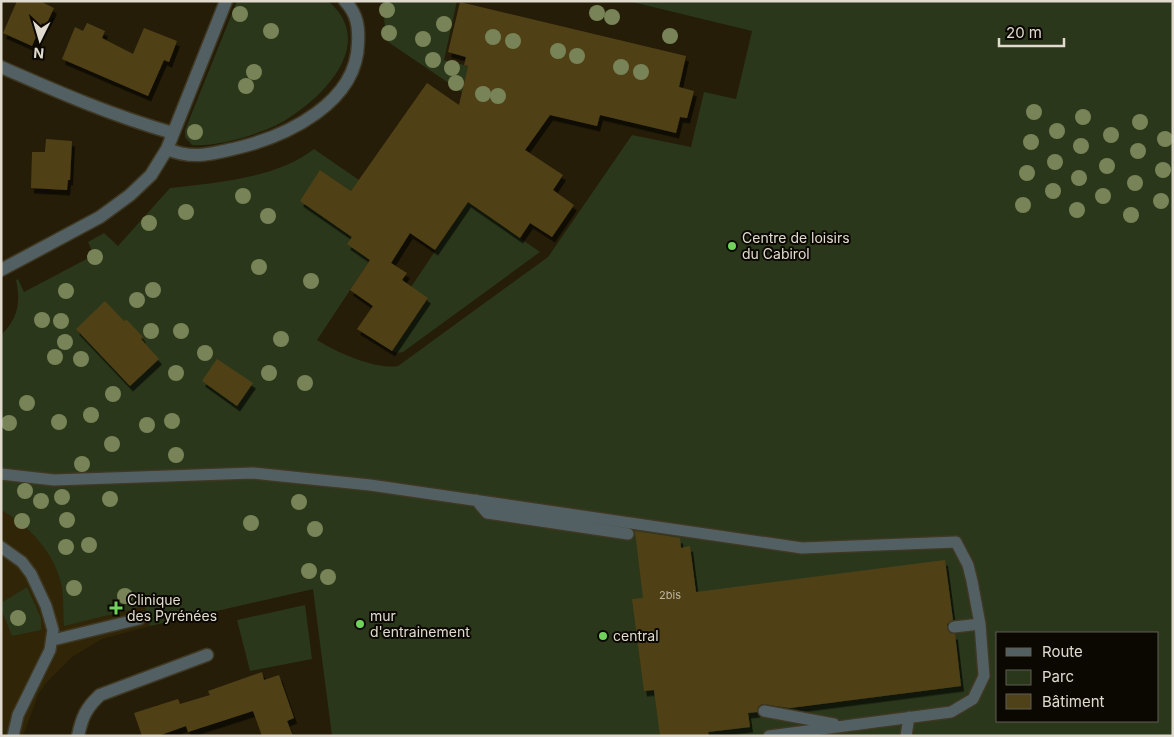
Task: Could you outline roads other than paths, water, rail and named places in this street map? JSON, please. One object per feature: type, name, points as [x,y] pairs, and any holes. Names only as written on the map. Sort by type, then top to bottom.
[{"type":"street","points":[[1,270],[100,217],[118,205],[151,175],[167,148],[226,1]]},
{"type":"street","points":[[167,148],[180,154],[200,156],[223,152],[276,137],[316,114],[337,94],[350,74],[358,54],[359,29],[357,18],[353,9],[345,1]]},
{"type":"street","points":[[1,67],[92,107],[138,123],[173,132]]},
{"type":"street","points":[[78,736],[81,721],[89,705],[100,695],[207,656]]},
{"type":"lane","points":[[1,474],[54,480],[252,473],[370,485],[802,548],[956,542],[968,565],[980,624],[984,676],[972,699],[951,712],[769,736]]},
{"type":"lane","points":[[476,500],[487,513],[628,534]]},
{"type":"lane","points":[[1,547],[22,562],[40,590],[51,620],[53,640],[50,650],[18,715],[13,736]]},
{"type":"lane","points":[[53,640],[139,619]]},
{"type":"lane","points":[[954,627],[980,624]]},
{"type":"lane","points":[[764,711],[844,726]]},
{"type":"lane","points":[[906,736],[909,717]]},
{"type":"place","name":"Centre de loisirs du Cabirol","points":[[732,246]]},
{"type":"place","name":"Clinique des Pyrénées","points":[[116,608]]},
{"type":"place","name":"mur d'entrainement","points":[[360,624]]},
{"type":"place","name":"central","points":[[603,636]]}]
